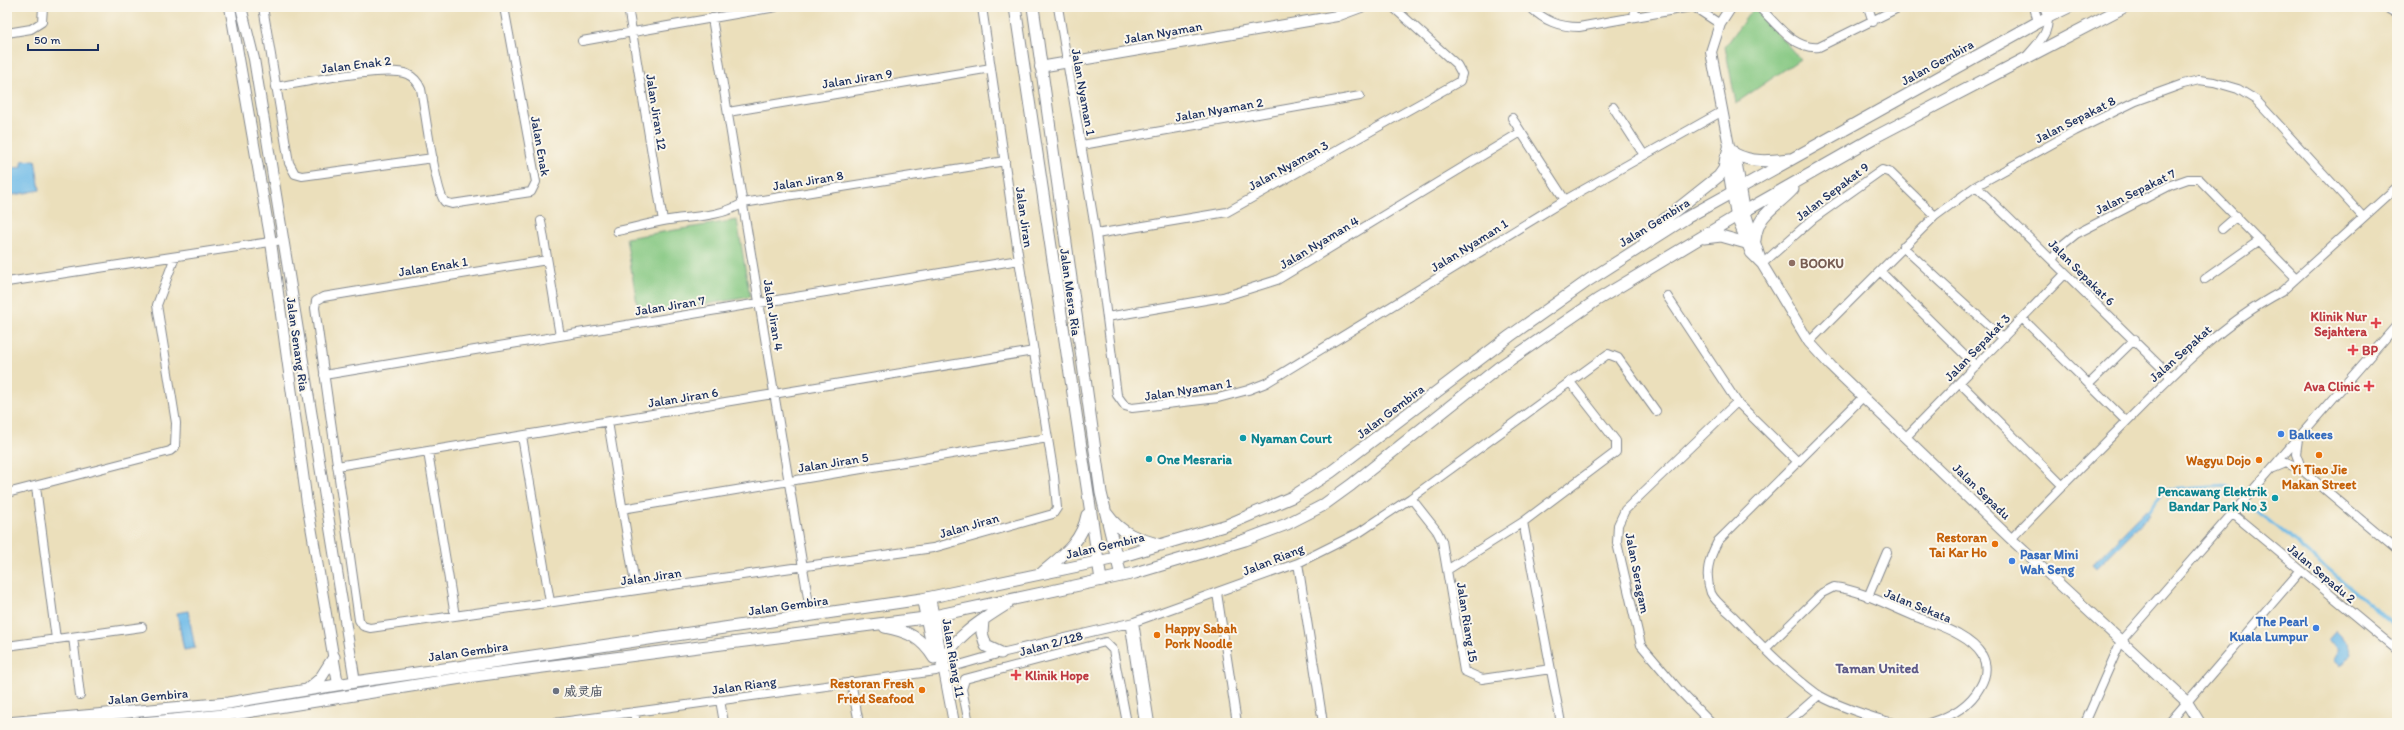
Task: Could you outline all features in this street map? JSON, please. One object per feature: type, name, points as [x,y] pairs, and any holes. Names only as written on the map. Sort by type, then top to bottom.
[{"type":"main road","name":"Jalan Mesra Ria","points":[[1015,7],[1097,562],[1101,580]]},
{"type":"main road","name":"Jalan Mesra Ria","points":[[1033,7],[1040,67],[1104,510],[1121,576]]},
{"type":"main road","name":"Jalan Gembira","points":[[7,722],[90,719],[228,703],[305,692],[338,684],[926,598],[1116,558],[1227,525],[1292,497],[1370,444],[1510,336],[1589,280],[1686,218],[2038,22],[2047,12],[2069,7]]},
{"type":"main road","name":"Jalan Gembira","points":[[142,723],[234,714],[337,699],[352,694],[474,676],[929,617],[1121,576],[1184,560],[1245,540],[1287,524],[1322,506],[1352,485],[1498,368],[1597,300],[1740,214],[1875,137],[2027,56],[2124,7]]},
{"type":"main road","points":[[2388,7],[2397,12]]},
{"type":"main road","points":[[1643,245],[1656,226],[1719,176],[1724,169],[1730,152],[1750,160],[1762,161],[1793,158]]},
{"type":"main road","points":[[1698,239],[1721,236],[1750,242],[1762,218],[1800,181]]},
{"type":"main road","points":[[1041,574],[1071,548],[1080,538],[1085,526],[1089,506]]},
{"type":"main road","points":[[1104,510],[1114,524],[1125,533],[1136,539],[1163,545]]},
{"type":"main road","points":[[872,625],[899,630],[915,636],[927,647],[939,666],[957,643],[982,620],[1013,600]]},
{"type":"main road","points":[[982,620],[982,633],[986,646],[1001,654]]},
{"type":"main road","points":[[305,692],[320,679],[334,657]]},
{"type":"main road","points":[[338,684],[352,694],[355,682]]},
{"type":"street","points":[[7,33],[31,29],[42,22],[43,7]]},
{"type":"street","name":"Jalan Senang Ria","points":[[230,7],[271,242],[308,503],[338,684]]},
{"type":"street","name":"Jalan Senang Ria","points":[[241,7],[254,59],[355,682]]},
{"type":"street","points":[[263,7],[275,87],[292,172],[302,176],[432,158]]},
{"type":"street","name":"Jalan Enak","points":[[440,194],[445,202],[452,204],[528,194],[536,186],[504,7]]},
{"type":"street","name":"Jalan Jiran 12","points":[[628,7],[663,221]]},
{"type":"street","points":[[582,41],[632,31],[776,7]]},
{"type":"street","name":"Jalan Jiran","points":[[337,466],[359,620],[366,628],[933,548],[1056,512],[1058,502],[1019,260],[982,7]]},
{"type":"street","name":"Jalan Nyaman 1","points":[[1058,7],[1096,234],[1118,395],[1125,406],[1140,408],[1233,395],[1266,383],[1565,200],[1721,112]]},
{"type":"street","name":"Jalan Nyaman","points":[[1040,67],[1337,16],[1361,7]]},
{"type":"street","name":"Jalan Nyaman 3","points":[[1096,234],[1217,215],[1231,210],[1460,81],[1462,74],[1457,65],[1393,7]]},
{"type":"street","points":[[1530,7],[1553,24],[1567,27],[1691,7]]},
{"type":"street","points":[[1634,7],[1634,17]]},
{"type":"street","points":[[1694,7],[1720,24]]},
{"type":"street","name":"Jalan Sepadu","points":[[1731,7],[1720,24],[1711,52],[1740,214],[1750,242],[1809,342],[1863,397],[2011,539],[2187,702],[2200,723]]},
{"type":"street","points":[[1868,7],[1873,22]]},
{"type":"street","points":[[1760,8],[1800,45],[1809,49],[1819,48],[1900,7]]},
{"type":"street","points":[[2034,7],[2038,22]]},
{"type":"street","points":[[2027,56],[2045,35],[2047,12]]},
{"type":"street","name":"Jalan Jiran 4","points":[[712,18],[811,616]]},
{"type":"street","name":"Jalan Jiran 9","points":[[728,112],[991,68]]},
{"type":"street","name":"Jalan Enak 2","points":[[275,87],[383,71],[406,74],[417,81],[421,89],[432,158],[440,194]]},
{"type":"street","name":"Jalan Sepakat 8","points":[[1809,342],[1935,216],[1976,186],[2075,130],[2136,101],[2183,84],[2199,80],[2214,82],[2238,89],[2256,100],[2363,217]]},
{"type":"street","name":"Jalan Nyaman 2","points":[[1082,145],[1360,96]]},
{"type":"street","points":[[1613,107],[1644,155]]},
{"type":"street","points":[[1512,118],[1565,200]]},
{"type":"street","name":"Jalan Nyaman 4","points":[[1107,317],[1223,297],[1277,280],[1521,132]]},
{"type":"street","name":"Jalan Jiran 8","points":[[617,231],[663,221],[715,214],[734,208],[743,203],[1005,161]]},
{"type":"street","name":"Jalan Sepakat 9","points":[[1762,264],[1813,219],[1882,170],[1891,173],[1935,216]]},
{"type":"street","name":"Jalan Sepakat 7","points":[[2053,259],[2060,247],[2076,234],[2171,185],[2188,179],[2200,179],[2296,278]]},
{"type":"street","name":"Jalan Sepakat 6","points":[[1976,186],[2135,339],[2170,376]]},
{"type":"street","name":"Jalan Sepakat","points":[[2011,539],[2170,376],[2202,346],[2261,303],[2280,292],[2397,187]]},
{"type":"street","points":[[2222,229],[2237,216]]},
{"type":"street","points":[[541,221],[560,336]]},
{"type":"street","points":[[7,282],[283,240]]},
{"type":"street","points":[[2204,279],[2260,240]]},
{"type":"street","points":[[1903,247],[2002,338]]},
{"type":"street","points":[[7,493],[36,487],[170,451],[175,447],[176,423],[157,305],[176,257]]},
{"type":"street","name":"Jalan Enak 1","points":[[324,375],[315,308],[316,301],[323,297],[547,260]]},
{"type":"street","name":"Jalan Jiran 7","points":[[324,375],[1019,260]]},
{"type":"street","points":[[1880,271],[1976,366]]},
{"type":"street","name":"Jalan Sepakat 3","points":[[1906,437],[2066,274]]},
{"type":"street","points":[[1667,296],[1737,402],[1797,460]]},
{"type":"street","points":[[2022,318],[2126,421]]},
{"type":"street","points":[[2085,723],[2122,641],[2397,325]]},
{"type":"street","points":[[2089,384],[2135,339]]},
{"type":"street","name":"Jalan Jiran 6","points":[[337,466],[1034,351]]},
{"type":"street","name":"Jalan Riang","points":[[554,723],[851,682],[1001,654],[1132,623],[1298,563],[1360,532],[1411,498],[1604,356],[1611,354],[1618,358],[1656,411]]},
{"type":"street","points":[[324,375],[337,466]]},
{"type":"street","points":[[1447,570],[1524,522],[1613,456],[1617,449],[1616,441],[1570,382]]},
{"type":"street","points":[[1960,383],[2062,486]]},
{"type":"street","points":[[1863,397],[1797,460],[1718,541],[1711,554],[1708,568],[1708,582],[1712,595],[1765,648],[1818,695],[1866,715],[1894,723]]},
{"type":"street","name":"Jalan Seragam","points":[[1711,723],[1680,691],[1641,645],[1630,605],[1617,534],[1620,517],[1625,510],[1737,402]]},
{"type":"street","points":[[608,422],[636,590]]},
{"type":"street","points":[[522,436],[550,602]]},
{"type":"street","name":"Jalan Jiran 5","points":[[622,509],[1048,438]]},
{"type":"street","points":[[2298,438],[2296,454],[2302,470]]},
{"type":"street","points":[[428,452],[455,616]]},
{"type":"street","points":[[2273,468],[2286,463],[2302,470],[2397,550]]},
{"type":"street","points":[[36,487],[56,639]]},
{"type":"street","name":"Jalan Riang 15","points":[[1411,498],[1440,536],[1464,671],[1482,679],[1551,669]]},
{"type":"street","name":"Jalan Sepadu 2","points":[[2234,512],[2300,571],[2397,650]]},
{"type":"street","points":[[1524,522],[1561,723]]},
{"type":"street","points":[[1868,597],[1887,552]]},
{"type":"street","points":[[1298,563],[1323,723]]},
{"type":"street","points":[[2169,723],[2300,571]]},
{"type":"street","name":"Jalan Sekata","points":[[1765,648],[1827,589],[1839,588],[1868,597],[1958,634],[1976,647],[1985,662],[1986,672],[1976,694],[1951,715],[1929,723]]},
{"type":"street","points":[[1217,593],[1237,723]]},
{"type":"street","name":"Jalan Riang 11","points":[[926,598],[939,666],[954,723]]},
{"type":"street","points":[[1132,623],[1146,722],[1135,723]]},
{"type":"street","points":[[7,646],[142,627]]},
{"type":"street","points":[[73,637],[80,695]]},
{"type":"street","name":"Jalan 2/128","points":[[969,723],[962,689],[965,679],[1105,642],[1113,650],[1127,723]]},
{"type":"street","name":"Jalan Riang 11","points":[[939,666],[947,723]]},
{"type":"street","points":[[851,682],[859,723]]},
{"type":"street","points":[[1787,723],[1818,695]]},
{"type":"street","points":[[720,700],[724,723]]},
{"type":"street","points":[[634,712],[636,723]]},
{"type":"green space","points":[[1754,7],[1800,59],[1736,103],[1725,47]]},
{"type":"green space","points":[[737,220],[750,297],[639,315],[626,238]]},
{"type":"water","points":[[35,160],[40,190],[14,195],[7,192],[7,169],[22,167],[22,161]]},
{"type":"water","points":[[2146,510],[2150,514],[2097,568],[2093,564]]},
{"type":"water","points":[[188,611],[195,648],[184,650],[177,613]]},
{"type":"water","points":[[2336,631],[2349,644],[2352,653],[2340,667],[2333,660],[2339,649],[2328,640]]},
{"type":"waterway","points":[[2146,514],[2165,490],[2227,486],[2397,627]]},
{"type":"place","name":"BOOKU","points":[[1792,263]]},
{"type":"place","name":"Klinik Nur Sejahtera","points":[[2376,323]]},
{"type":"place","name":"BP","points":[[2353,350]]},
{"type":"place","name":"Ava Clinic","points":[[2369,386]]},
{"type":"place","name":"Balkees","points":[[2281,434]]},
{"type":"place","name":"Nyaman Court","points":[[1243,438]]},
{"type":"place","name":"Yi Tiao Jie Makan Street","points":[[2319,455]]},
{"type":"place","name":"One Mesraria","points":[[1149,459]]},
{"type":"place","name":"Wagyu Dojo","points":[[2259,460]]},
{"type":"place","name":"Pencawang Elektrik Bandar Park No 3","points":[[2275,498]]},
{"type":"place","name":"Restoran Tai Kar Ho","points":[[1995,544]]},
{"type":"place","name":"Pasar Mini Wah Seng","points":[[2012,561]]},
{"type":"place","name":"The Pearl Kuala Lumpur","points":[[2316,628]]},
{"type":"place","name":"Happy Sabah Pork Noodle","points":[[1157,635]]},
{"type":"place","name":"Klinik Hope","points":[[1016,675]]},
{"type":"place","name":"Restoran Fresh Fried Seafood","points":[[922,690]]},
{"type":"place","name":"威灵庙","points":[[556,691]]},
{"type":"district","name":"Taman United","points":[[1877,668]]}]
